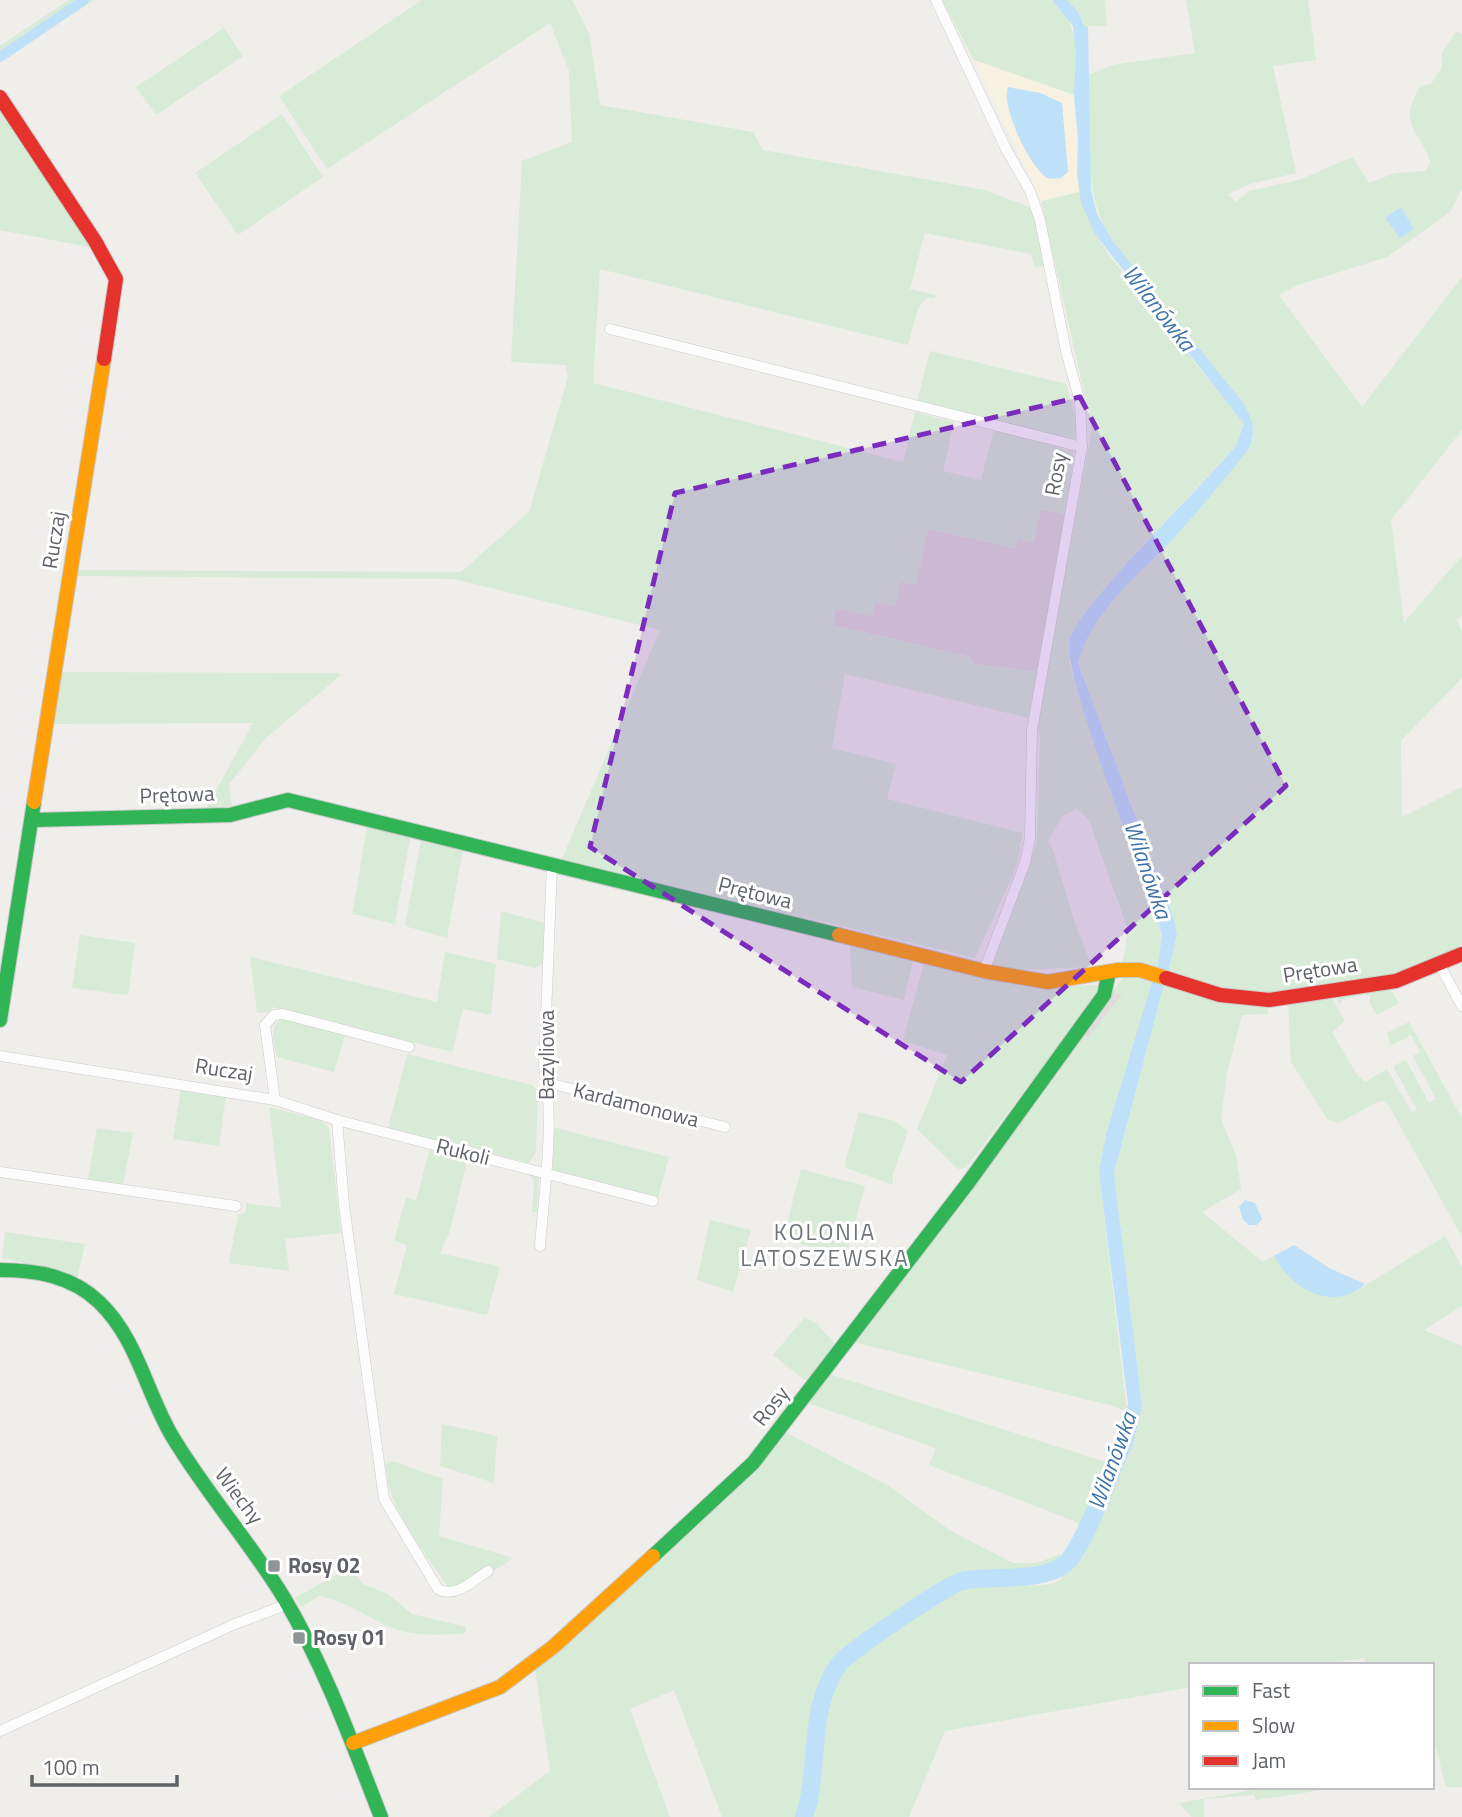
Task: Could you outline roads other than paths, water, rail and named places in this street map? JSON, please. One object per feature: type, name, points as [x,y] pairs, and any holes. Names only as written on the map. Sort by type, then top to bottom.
[{"type":"street","name":"Rosy","points":[[936,0],[1006,149],[1030,191],[1041,220],[1066,351],[1080,402],[1082,447],[1032,730],[1030,838],[1025,863],[984,971]]},
{"type":"street","name":"Ruczaj","points":[[0,97],[95,241],[116,279],[33,820],[7,949],[0,1020]]},
{"type":"street","points":[[610,329],[1082,447]]},
{"type":"street","name":"Prętowa","points":[[33,820],[230,815],[288,800],[984,971],[1048,982],[1125,969],[1170,977],[1220,995],[1269,1000],[1396,981],[1462,954]]},
{"type":"street","name":"Bazyliowa","points":[[540,1246],[548,1083],[544,1068],[552,863]]},
{"type":"street","points":[[1439,964],[1462,1006]]},
{"type":"street","name":"Rosy","points":[[352,1743],[500,1687],[553,1647],[726,1491],[753,1463],[968,1183],[1104,995],[1109,972]]},
{"type":"street","points":[[275,1100],[265,1025],[274,1015],[284,1014],[409,1047]]},
{"type":"street","name":"Ruczaj","points":[[0,1056],[275,1100]]},
{"type":"street","name":"Kardamonowa","points":[[548,1083],[725,1127]]},
{"type":"street","name":"Rukoli","points":[[275,1100],[337,1120],[653,1201]]},
{"type":"street","points":[[337,1120],[344,1205],[384,1499],[438,1589],[444,1593],[454,1592],[488,1571]]},
{"type":"street","points":[[0,1172],[236,1206]]},
{"type":"street","name":"Wiechy","points":[[0,1270],[47,1273],[75,1284],[98,1301],[115,1319],[131,1343],[157,1407],[180,1449],[260,1559],[325,1672],[381,1817]]},
{"type":"street","points":[[0,1731],[235,1624],[288,1604]]},
{"type":"water","points":[[1052,0],[1067,0],[1078,12],[1084,26],[1088,27],[1091,190],[1097,214],[1112,240],[1244,404],[1252,426],[1249,449],[1182,529],[1105,611],[1085,644],[1078,663],[1174,919],[1177,934],[1168,974],[1157,970],[1162,935],[1090,732],[1077,690],[1070,657],[1070,638],[1084,614],[1114,578],[1236,446],[1244,424],[1095,234],[1081,203],[1077,174],[1078,137],[1074,95],[1076,54],[1073,26]]},
{"type":"water","points":[[1008,87],[1040,93],[1062,103],[1068,172],[1061,178],[1049,179],[1026,151],[1008,108]]},
{"type":"water","points":[[1401,207],[1414,229],[1400,238],[1385,218]]},
{"type":"water","points":[[1153,979],[1165,981],[1114,1173],[1142,1406],[1133,1444],[1109,1499],[1097,1493],[1120,1438],[1128,1403],[1099,1172],[1106,1135]]},
{"type":"water","points":[[1245,1200],[1255,1203],[1262,1219],[1257,1225],[1249,1225],[1243,1220],[1239,1207]]},
{"type":"water","points":[[1294,1245],[1329,1268],[1365,1284],[1353,1292],[1327,1297],[1302,1287],[1281,1268],[1274,1256]]},
{"type":"waterway","points":[[0,57],[84,0]]},
{"type":"waterway","name":"Wilanówka","points":[[804,1817],[822,1701],[839,1664],[878,1633],[962,1581],[1043,1574],[1065,1564],[1084,1535],[1111,1474]]},
{"type":"place","name":"Rosy 02","points":[[274,1566]]},
{"type":"place","name":"Rosy 01","points":[[299,1638]]},
{"type":"district","name":"KOLONIA LATOSZEWSKA","points":[[825,1245]]}]
